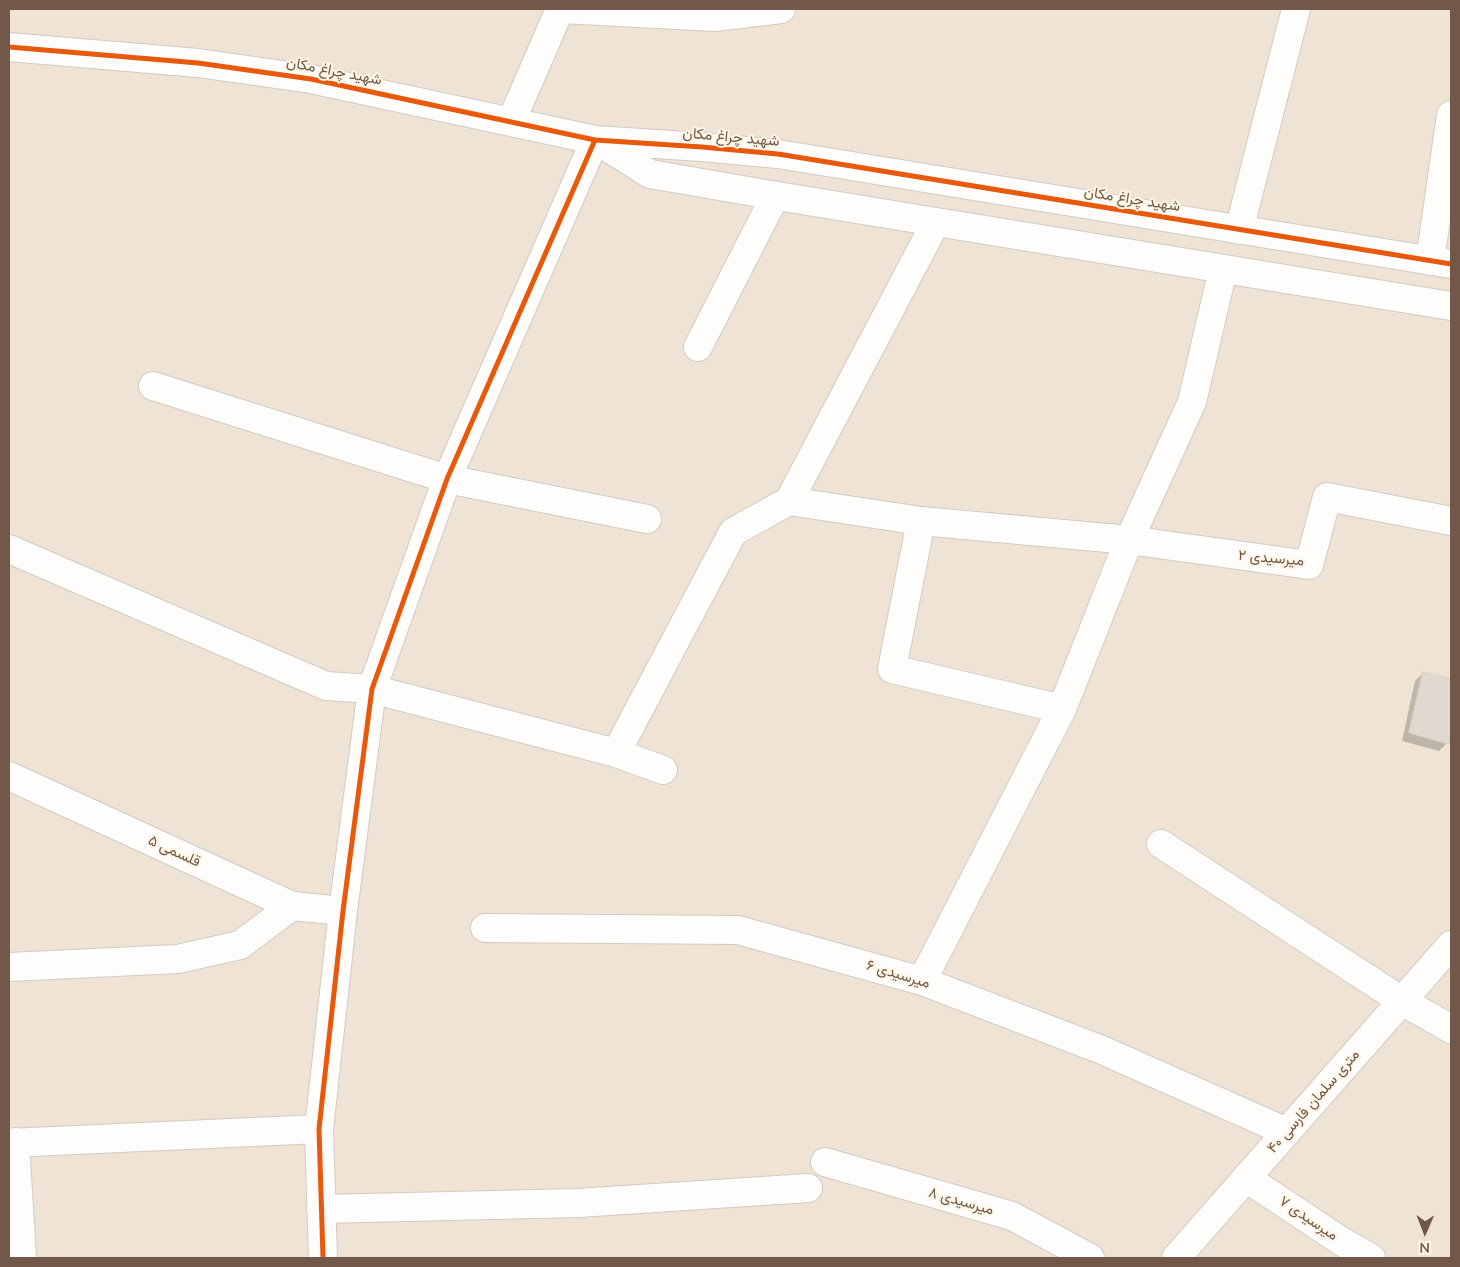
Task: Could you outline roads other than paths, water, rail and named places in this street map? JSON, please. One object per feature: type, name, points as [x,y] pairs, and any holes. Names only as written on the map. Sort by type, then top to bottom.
[{"type":"street","points":[[511,122],[561,9],[715,18],[781,9]]},
{"type":"street","points":[[1239,230],[1296,9]]},
{"type":"street","name":"شهید چراغ مکان","points":[[9,46],[198,63],[311,79],[595,140],[778,154],[1441,262]]},
{"type":"street","points":[[1441,262],[1451,115]]},
{"type":"street","points":[[323,1258],[319,1129],[343,911],[372,688],[447,479],[595,140]]},
{"type":"street","name":"شهید چراغ مکان","points":[[595,140],[650,174],[1451,306]]},
{"type":"street","points":[[698,347],[775,196]]},
{"type":"street","points":[[616,753],[733,532],[789,501],[936,222]]},
{"type":"street","points":[[922,981],[1062,709],[1129,540],[1192,402],[1223,269]]},
{"type":"street","points":[[153,386],[447,479],[647,519]]},
{"type":"street","name":"میرسیدی ۲","points":[[1129,540],[1309,566],[1327,497],[1451,521]]},
{"type":"street","points":[[789,501],[921,521],[1129,540]]},
{"type":"street","points":[[921,521],[892,669],[1062,709]]},
{"type":"street","points":[[9,549],[326,686],[372,688],[616,753],[663,770]]},
{"type":"street","name":"قلسمی ۵","points":[[9,776],[292,906],[343,911]]},
{"type":"street","points":[[1161,844],[1402,1001],[1451,1029]]},
{"type":"street","points":[[9,967],[178,959],[240,945],[292,906]]},
{"type":"street","name":"میرسیدی ۶","points":[[485,928],[738,930],[922,981],[1102,1050],[1287,1132]]},
{"type":"street","name":"۴۰ متری سلمان فارسی","points":[[1176,1258],[1451,945]]},
{"type":"street","points":[[22,1258],[12,1142],[319,1129]]},
{"type":"street","name":"میرسیدی ۸","points":[[825,1162],[1012,1216],[1090,1258]]},
{"type":"street","name":"میرسیدی ۷","points":[[1246,1178],[1341,1241],[1371,1258]]},
{"type":"street","points":[[321,1209],[578,1203],[808,1188]]}]
